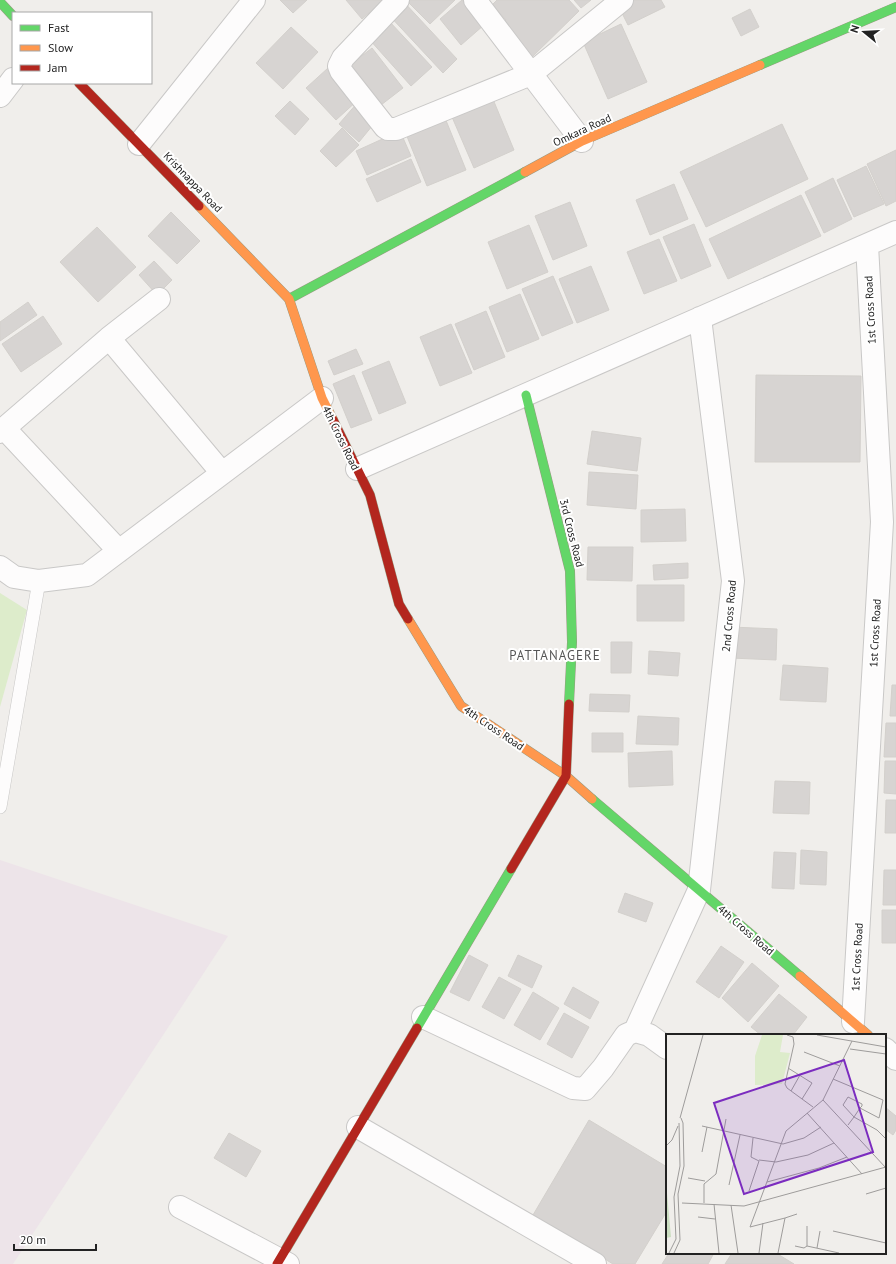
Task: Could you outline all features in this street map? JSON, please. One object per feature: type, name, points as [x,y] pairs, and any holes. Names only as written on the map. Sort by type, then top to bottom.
[{"type":"street","points":[[139,144],[254,0]]},
{"type":"street","points":[[398,0],[343,58],[339,66],[341,72],[388,129],[396,129],[531,74],[622,0]]},
{"type":"street","points":[[475,0],[582,141]]},
{"type":"street","points":[[0,2],[12,15]]},
{"type":"street","name":"Omkara Road","points":[[289,299],[582,141],[896,7]]},
{"type":"street","points":[[0,96],[12,80]]},
{"type":"street","name":"Krishnappa Road","points":[[80,84],[289,299]]},
{"type":"street","points":[[357,469],[896,232]]},
{"type":"street","name":"1st Cross Road","points":[[861,1028],[882,522],[867,245]]},
{"type":"street","points":[[119,551],[2,430],[109,338],[159,299]]},
{"type":"street","name":"4th Cross Road","points":[[289,299],[322,398],[370,495],[399,604],[461,706],[566,776],[861,1028]]},
{"type":"street","name":"2nd Cross Road","points":[[635,1031],[699,890],[733,581],[700,318]]},
{"type":"street","points":[[109,338],[222,473]]},
{"type":"street","name":"3rd Cross Road","points":[[526,395],[570,571],[572,642],[566,776]]},
{"type":"street","points":[[0,567],[14,577],[39,581],[87,575],[322,398]]},
{"type":"street","points":[[180,1207],[281,1262],[358,1126],[566,776]]},
{"type":"street","points":[[423,1017],[572,1088],[585,1090],[603,1068],[626,1034],[635,1031],[649,1035],[666,1047]]},
{"type":"street","points":[[886,1050],[896,1059]]},
{"type":"street","points":[[358,1126],[595,1264]]},
{"type":"lane","points":[[0,807],[39,581]]},
{"type":"shaded area","points":[[0,860],[228,936],[13,1264],[0,1264]]},
{"type":"green space","points":[[0,593],[27,610],[0,707]]},
{"type":"building","points":[[280,0],[307,0],[293,13]]},
{"type":"building","points":[[346,0],[384,0],[362,19]]},
{"type":"building","points":[[402,0],[457,59],[443,73],[387,13]]},
{"type":"building","points":[[406,0],[455,0],[430,24]]},
{"type":"building","points":[[462,0],[484,25],[461,45],[440,19]]},
{"type":"building","points":[[497,0],[569,0],[579,11],[530,59],[499,27],[506,20],[492,5]]},
{"type":"building","points":[[574,0],[591,0],[581,8]]},
{"type":"building","points":[[629,0],[661,0],[665,7],[628,25],[618,5]]},
{"type":"building","points":[[750,9],[759,27],[741,36],[732,18]]},
{"type":"building","points":[[389,21],[432,67],[411,86],[369,39]]},
{"type":"building","points":[[621,24],[647,82],[608,99],[583,42]]},
{"type":"building","points":[[291,27],[318,52],[283,89],[256,63]]},
{"type":"building","points":[[372,48],[403,88],[381,105],[350,65]]},
{"type":"building","points":[[328,68],[358,100],[336,120],[306,88]]},
{"type":"building","points":[[490,92],[514,150],[474,168],[449,110]]},
{"type":"building","points":[[290,101],[309,119],[295,135],[275,116]]},
{"type":"building","points":[[358,102],[377,120],[359,142],[339,124]]},
{"type":"building","points":[[443,113],[466,170],[427,186],[404,129]]},
{"type":"building","points":[[782,124],[808,179],[706,227],[680,172]]},
{"type":"building","points":[[342,128],[359,145],[336,167],[320,151]]},
{"type":"building","points":[[400,131],[411,156],[367,175],[356,151]]},
{"type":"building","points":[[896,150],[896,201],[886,206],[867,164]]},
{"type":"building","points":[[411,159],[421,182],[377,202],[366,179]]},
{"type":"building","points":[[866,166],[884,204],[854,217],[837,180]]},
{"type":"building","points":[[833,178],[852,219],[824,233],[805,192]]},
{"type":"building","points":[[674,184],[688,219],[650,235],[636,200]]},
{"type":"building","points":[[801,195],[821,236],[728,279],[709,239]]},
{"type":"building","points":[[570,202],[587,246],[553,260],[535,216]]},
{"type":"building","points":[[171,212],[200,241],[177,264],[148,236]]},
{"type":"building","points":[[694,224],[711,266],[681,279],[663,237]]},
{"type":"building","points":[[529,225],[548,272],[507,289],[488,242]]},
{"type":"building","points":[[97,227],[136,267],[98,302],[60,262]]},
{"type":"building","points":[[659,239],[677,281],[644,294],[627,252]]},
{"type":"building","points":[[154,261],[172,280],[157,295],[139,275]]},
{"type":"building","points":[[591,266],[609,310],[577,323],[559,279]]},
{"type":"building","points":[[553,276],[573,323],[542,336],[522,289]]},
{"type":"building","points":[[520,294],[539,339],[507,352],[489,307]]},
{"type":"building","points":[[28,302],[37,315],[0,341],[0,322]]},
{"type":"building","points":[[486,311],[505,357],[474,370],[455,324]]},
{"type":"building","points":[[43,316],[62,344],[21,372],[2,344]]},
{"type":"building","points":[[451,324],[472,373],[440,386],[420,337]]},
{"type":"building","points":[[356,349],[363,364],[334,375],[328,361]]},
{"type":"building","points":[[389,361],[406,403],[379,414],[362,372]]},
{"type":"building","points":[[354,375],[372,420],[351,428],[333,384]]},
{"type":"building","points":[[756,375],[861,376],[860,462],[755,462]]},
{"type":"building","points":[[592,431],[641,438],[637,471],[587,464]]},
{"type":"building","points":[[589,472],[638,475],[636,509],[587,505]]},
{"type":"building","points":[[685,509],[686,541],[641,542],[641,510]]},
{"type":"building","points":[[588,547],[633,547],[632,581],[587,580]]},
{"type":"building","points":[[688,563],[688,578],[654,580],[653,565]]},
{"type":"building","points":[[637,585],[684,585],[684,621],[637,621]]},
{"type":"building","points":[[732,627],[777,629],[776,660],[731,658]]},
{"type":"building","points":[[611,642],[632,642],[631,673],[611,673]]},
{"type":"building","points":[[649,651],[680,653],[678,676],[648,674]]},
{"type":"building","points":[[783,665],[828,668],[826,702],[780,700]]},
{"type":"building","points":[[892,685],[896,685],[896,716],[890,716]]},
{"type":"building","points":[[590,694],[630,695],[629,712],[589,711]]},
{"type":"building","points":[[638,716],[679,718],[678,745],[636,744]]},
{"type":"building","points":[[886,723],[896,723],[896,757],[884,757]]},
{"type":"building","points":[[592,733],[623,733],[623,752],[592,752]]},
{"type":"building","points":[[672,751],[673,785],[629,787],[628,753]]},
{"type":"building","points":[[885,761],[896,761],[896,794],[884,793]]},
{"type":"building","points":[[775,781],[810,782],[809,814],[773,813]]},
{"type":"building","points":[[886,800],[896,800],[896,833],[885,833]]},
{"type":"building","points":[[801,850],[827,852],[826,885],[800,884]]},
{"type":"building","points":[[774,852],[796,853],[794,889],[772,888]]},
{"type":"building","points":[[884,870],[896,870],[896,905],[883,905]]},
{"type":"building","points":[[625,893],[653,903],[646,922],[618,912]]},
{"type":"building","points":[[882,910],[896,910],[896,943],[882,943]]},
{"type":"building","points":[[721,946],[744,962],[719,998],[696,982]]},
{"type":"building","points":[[469,955],[488,965],[469,1001],[450,992]]},
{"type":"building","points":[[518,955],[542,966],[532,988],[508,976]]},
{"type":"building","points":[[752,963],[779,986],[748,1022],[722,998]]},
{"type":"building","points":[[499,977],[521,989],[504,1019],[482,1007]]},
{"type":"building","points":[[573,987],[599,1002],[590,1019],[564,1004]]},
{"type":"building","points":[[533,992],[559,1008],[540,1040],[514,1025]]},
{"type":"building","points":[[779,994],[807,1017],[794,1034],[760,1034],[751,1027]]},
{"type":"building","points":[[564,1013],[589,1027],[572,1058],[547,1044]]},
{"type":"building","points":[[886,1108],[896,1116],[896,1130],[893,1135],[886,1130]]},
{"type":"building","points":[[589,1120],[666,1166],[666,1213],[635,1264],[613,1264],[533,1215]]},
{"type":"building","points":[[229,1133],[261,1151],[246,1177],[214,1158]]},
{"type":"building","points":[[668,1254],[713,1254],[708,1264],[662,1264]]},
{"type":"building","points":[[731,1254],[778,1254],[794,1264],[725,1264]]},
{"type":"traffic: fast","points":[[0,2],[12,15]]},
{"type":"traffic: fast","points":[[760,65],[896,7]]},
{"type":"traffic: fast","points":[[289,299],[525,172]]},
{"type":"traffic: fast","points":[[526,395],[570,571],[572,642],[569,704]]},
{"type":"traffic: fast","points":[[592,799],[800,976]]},
{"type":"traffic: fast","points":[[417,1028],[511,869]]},
{"type":"traffic: slow","points":[[525,172],[582,141],[760,65]]},
{"type":"traffic: slow","points":[[199,206],[289,299],[322,398],[333,420]]},
{"type":"traffic: slow","points":[[408,619],[461,706],[566,776],[592,799]]},
{"type":"traffic: slow","points":[[800,976],[867,1034]]},
{"type":"traffic: jam","points":[[80,84],[199,206]]},
{"type":"traffic: jam","points":[[333,420],[370,495],[399,604],[408,619]]},
{"type":"traffic: jam","points":[[511,869],[566,776],[569,704]]},
{"type":"traffic: jam","points":[[277,1264],[417,1028]]},
{"type":"district","name":"PATTANAGERE","points":[[555,655]]}]
